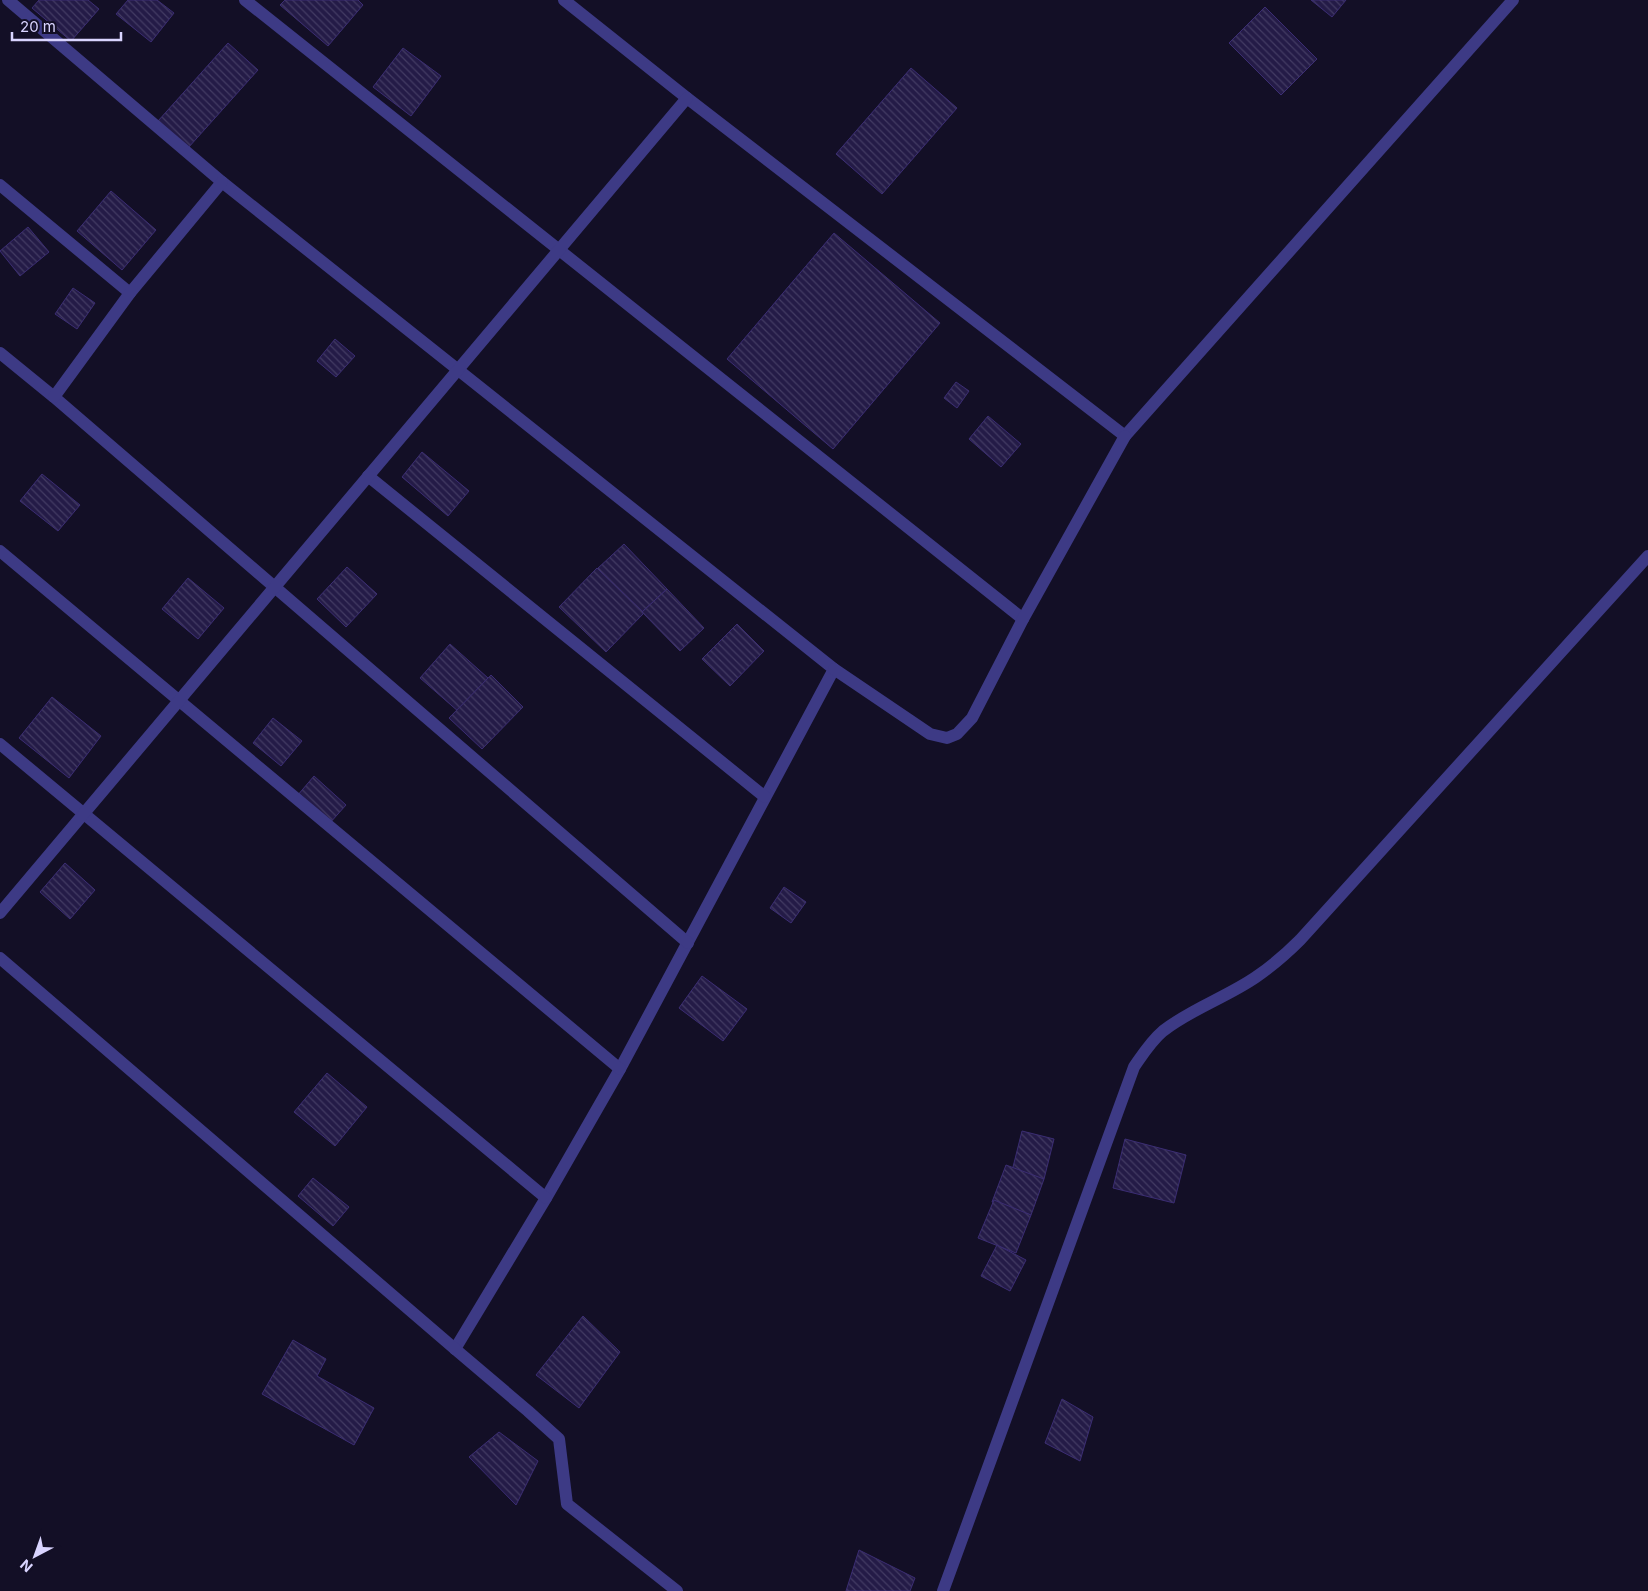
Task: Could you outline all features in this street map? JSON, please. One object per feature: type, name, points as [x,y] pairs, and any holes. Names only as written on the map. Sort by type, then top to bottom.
[{"type":"street","points":[[0,4],[4,0]]},
{"type":"street","points":[[8,0],[222,182],[457,371],[834,669],[930,734],[947,738],[957,734],[972,718],[1023,619],[1125,436],[1513,0]]},
{"type":"street","points":[[245,0],[1023,619]]},
{"type":"street","points":[[564,0],[687,98],[1125,436]]},
{"type":"street","points":[[0,913],[687,98]]},
{"type":"street","points":[[54,397],[130,293],[222,182]]},
{"type":"street","points":[[0,185],[130,293]]},
{"type":"street","points":[[0,353],[54,397],[688,943]]},
{"type":"street","points":[[368,476],[765,797]]},
{"type":"street","points":[[0,551],[620,1069]]},
{"type":"street","points":[[943,1591],[1134,1067],[1163,1032],[1189,1014],[1255,978],[1279,960],[1300,940],[1648,556]]},
{"type":"street","points":[[455,1350],[546,1198],[620,1069],[834,669]]},
{"type":"street","points":[[0,744],[546,1198]]},
{"type":"street","points":[[0,958],[559,1439],[567,1504],[677,1591]]},
{"type":"building","points":[[39,0],[88,0],[99,9],[71,41],[32,8]]},
{"type":"building","points":[[128,0],[157,0],[174,13],[151,42],[116,14]]},
{"type":"building","points":[[285,0],[358,0],[363,5],[328,46],[280,5]]},
{"type":"building","points":[[1311,0],[1346,0],[1332,17]]},
{"type":"building","points":[[1265,7],[1317,59],[1281,95],[1229,43]]},
{"type":"building","points":[[228,43],[258,70],[188,148],[158,121]]},
{"type":"building","points":[[403,48],[441,76],[411,116],[373,87]]},
{"type":"building","points":[[911,68],[957,108],[882,194],[836,154]]},
{"type":"building","points":[[111,191],[156,230],[122,270],[77,231]]},
{"type":"building","points":[[28,227],[49,252],[20,276],[0,251]]},
{"type":"building","points":[[834,233],[940,323],[833,449],[727,359]]},
{"type":"building","points":[[73,288],[95,303],[77,329],[55,314]]},
{"type":"building","points":[[335,339],[355,356],[336,377],[317,361]]},
{"type":"building","points":[[956,382],[969,391],[957,408],[944,398]]},
{"type":"building","points":[[988,416],[1021,444],[1001,467],[969,439]]},
{"type":"building","points":[[422,452],[469,491],[448,516],[402,477]]},
{"type":"building","points":[[42,474],[80,505],[58,531],[20,501]]},
{"type":"building","points":[[624,544],[667,589],[640,614],[597,569]]},
{"type":"building","points":[[347,567],[377,594],[346,627],[317,599]]},
{"type":"building","points":[[597,568],[644,613],[606,652],[559,607]]},
{"type":"building","points":[[188,578],[224,608],[198,639],[162,609]]},
{"type":"building","points":[[667,589],[704,628],[680,651],[642,612]]},
{"type":"building","points":[[737,624],[764,651],[730,686],[702,659]]},
{"type":"building","points":[[450,644],[488,678],[459,712],[420,678]]},
{"type":"building","points":[[491,675],[523,707],[482,749],[449,718]]},
{"type":"building","points":[[52,697],[101,736],[69,778],[19,738]]},
{"type":"building","points":[[273,718],[302,741],[281,766],[253,743]]},
{"type":"building","points":[[314,776],[346,805],[329,824],[297,796]]},
{"type":"building","points":[[65,863],[95,890],[70,919],[40,892]]},
{"type":"building","points":[[784,887],[806,902],[791,923],[770,908]]},
{"type":"building","points":[[702,976],[747,1009],[723,1041],[679,1008]]},
{"type":"building","points":[[327,1073],[367,1107],[335,1146],[294,1112]]},
{"type":"building","points":[[1022,1131],[1054,1139],[1044,1179],[1012,1171]]},
{"type":"building","points":[[1125,1139],[1186,1155],[1174,1203],[1113,1188]]},
{"type":"building","points":[[1006,1165],[1044,1179],[1031,1215],[992,1202]]},
{"type":"building","points":[[313,1178],[349,1207],[333,1226],[298,1196]]},
{"type":"building","points":[[994,1200],[1031,1215],[1016,1253],[978,1238]]},
{"type":"building","points":[[997,1245],[1026,1260],[1010,1291],[981,1276]]},
{"type":"building","points":[[583,1316],[620,1352],[579,1408],[536,1375]]},
{"type":"building","points":[[293,1340],[326,1359],[317,1376],[374,1408],[354,1445],[262,1394]]},
{"type":"building","points":[[1062,1399],[1093,1417],[1080,1461],[1045,1443]]},
{"type":"building","points":[[499,1432],[538,1461],[516,1505],[469,1457]]},
{"type":"building","points":[[859,1550],[915,1578],[910,1591],[846,1591]]}]
